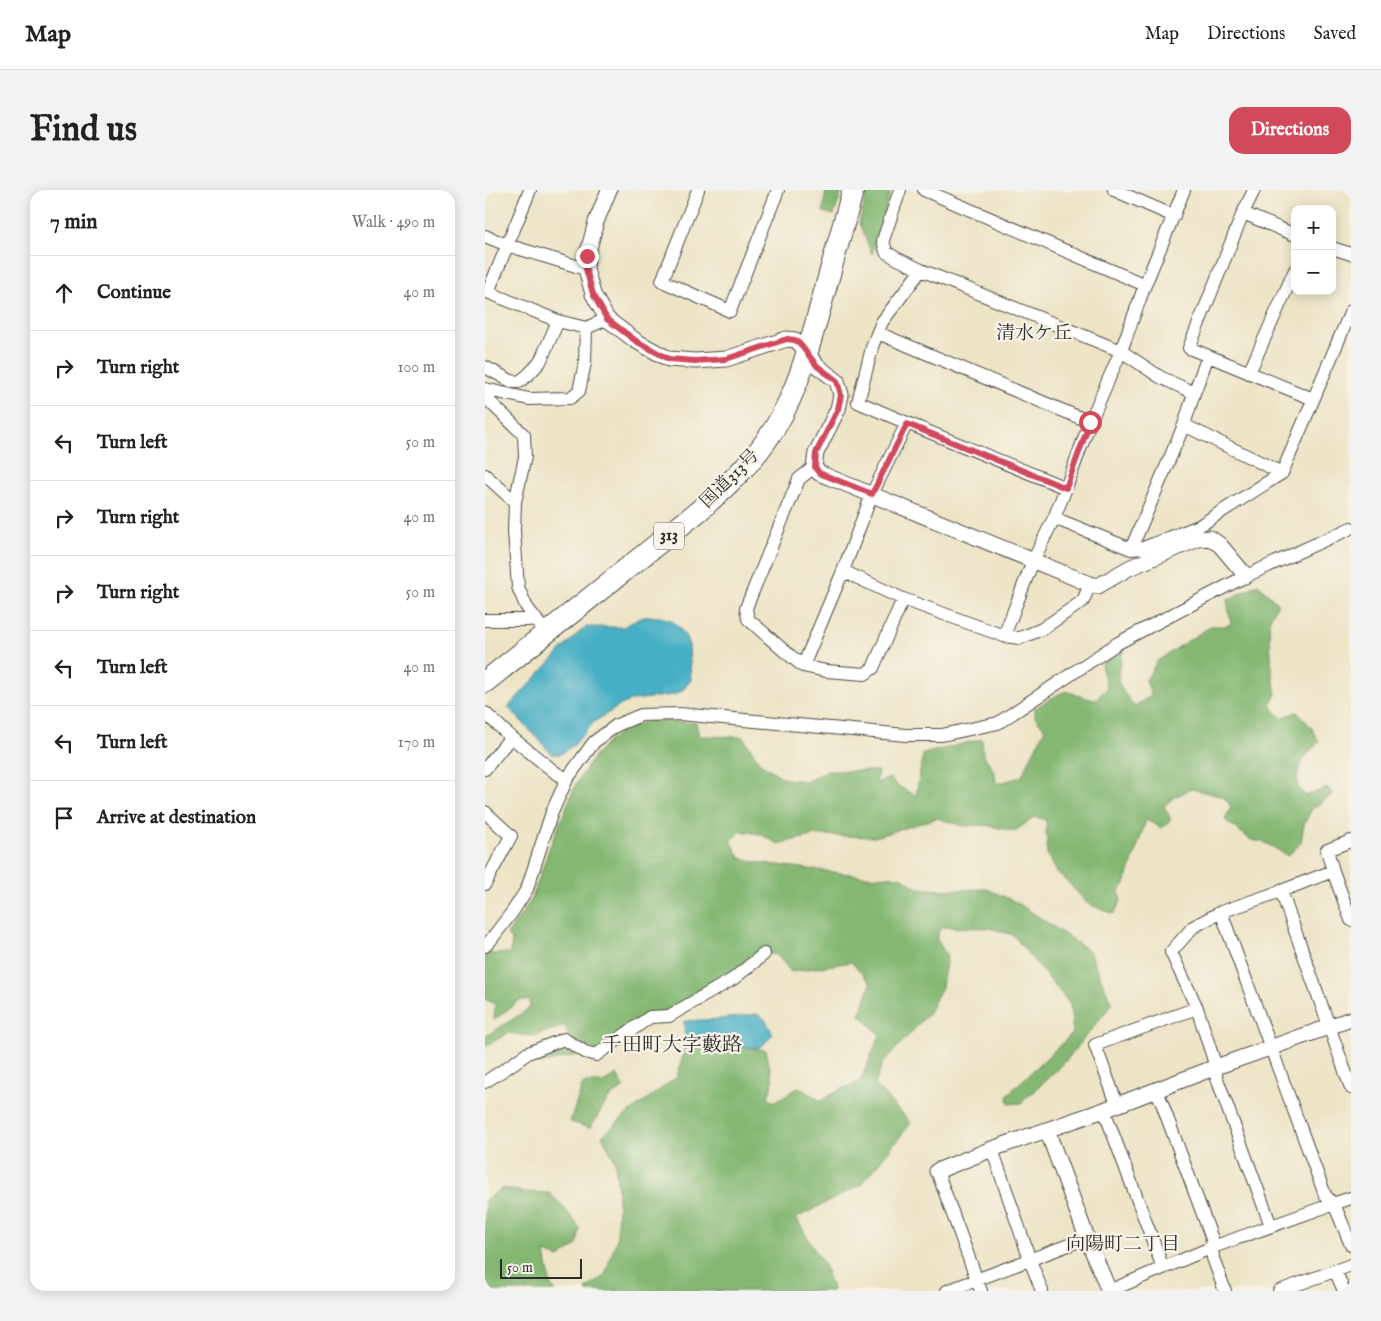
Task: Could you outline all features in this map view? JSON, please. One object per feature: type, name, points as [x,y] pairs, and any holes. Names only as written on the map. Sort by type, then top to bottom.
[{"type":"highway","name":"国道313号","points":[[485,682],[541,626],[700,510],[727,486],[766,442],[778,423],[795,388],[853,190]]},
{"type":"street","points":[[530,190],[486,291],[557,321],[586,328],[607,319]]},
{"type":"street","points":[[609,190],[596,222],[587,256],[586,269],[593,294],[607,319],[636,341],[669,359],[695,361],[726,359],[787,339],[795,340],[817,366],[837,381],[841,395],[838,409],[816,453],[815,467],[819,473],[1090,584],[1099,586],[1129,568],[1199,539],[1210,538],[1220,545],[1247,576]]},
{"type":"street","points":[[698,190],[662,281],[730,311],[779,190]]},
{"type":"street","points":[[900,190],[883,240],[886,252],[921,270],[1121,351],[1160,377],[1194,393]]},
{"type":"street","points":[[924,190],[1145,285]]},
{"type":"street","points":[[1114,190],[1174,216]]},
{"type":"street","points":[[1004,636],[1033,561],[1054,518],[1090,422],[1121,351],[1145,285],[1184,190]]},
{"type":"street","points":[[1254,190],[1189,348],[1313,399]]},
{"type":"street","points":[[1243,213],[1291,232]]},
{"type":"street","points":[[485,236],[507,245],[586,269]]},
{"type":"street","points":[[1336,249],[1351,254]]},
{"type":"street","points":[[921,270],[882,322],[873,344],[858,402],[907,424],[1066,488]]},
{"type":"street","points":[[1249,373],[1291,279]]},
{"type":"street","points":[[1054,518],[1131,549],[1143,548],[1199,526],[1282,473],[1351,311]]},
{"type":"street","points":[[485,367],[511,381],[519,382],[540,362],[557,321]]},
{"type":"street","points":[[485,389],[529,400],[570,398],[579,391],[585,363],[586,328]]},
{"type":"street","points":[[878,333],[1090,422]]},
{"type":"street","points":[[1131,549],[1183,424],[1208,356]]},
{"type":"street","points":[[485,397],[524,435],[525,457],[515,502],[514,531],[518,587],[526,606],[541,626]]},
{"type":"street","points":[[803,666],[843,571],[872,494],[907,424]]},
{"type":"street","points":[[1183,424],[1282,473]]},
{"type":"street","points":[[815,467],[799,479],[746,608],[748,619],[803,666],[826,671],[865,674],[873,668],[903,600]]},
{"type":"street","points":[[485,475],[515,502]]},
{"type":"street","points":[[485,946],[491,941],[527,889],[552,812],[567,779],[594,742],[617,725],[641,715],[679,714],[907,735],[942,735],[998,723],[1118,643],[1247,576],[1351,528]]},
{"type":"street","points":[[843,571],[903,600],[1004,636],[1020,638],[1042,629],[1083,601],[1090,584]]},
{"type":"street","points":[[485,620],[527,620],[541,626]]},
{"type":"street","points":[[485,713],[511,738],[556,773],[567,779]]},
{"type":"street","points":[[485,769],[511,738]]},
{"type":"street","points":[[485,812],[511,836],[485,883]]},
{"type":"street","points":[[1351,841],[1327,850],[1351,920]]},
{"type":"street","points":[[1271,1226],[1216,1076],[1216,1067],[1197,1008],[1171,952],[1193,928],[1221,912],[1333,871]]},
{"type":"street","points":[[1281,891],[1351,1088]]},
{"type":"street","points":[[1221,912],[1325,1195],[1337,1211],[1351,1245]]},
{"type":"street","points":[[485,1082],[528,1052],[564,1039],[585,1052],[596,1055],[650,1017],[669,1016],[733,979],[765,954]]},
{"type":"street","points":[[1163,1268],[1111,1107],[1095,1045],[1197,1008]]},
{"type":"street","points":[[979,1286],[937,1171],[992,1149],[1351,1019]]},
{"type":"street","points":[[1157,1090],[1212,1238],[1213,1258],[1225,1291]]},
{"type":"street","points":[[1047,1130],[1109,1291],[1213,1247],[1351,1198]]},
{"type":"street","points":[[992,1149],[1042,1291]]},
{"type":"street","points":[[947,1291],[979,1286],[1030,1260],[1087,1238]]},
{"type":"street","points":[[1279,1291],[1307,1286],[1335,1270],[1351,1265]]},
{"type":"street","points":[[1335,1270],[1345,1291]]},
{"type":"green space","points":[[826,190],[842,190],[834,215],[823,212]]},
{"type":"green space","points":[[868,190],[891,190],[872,254],[859,223]]},
{"type":"green space","points":[[1258,584],[1278,603],[1269,621],[1272,672],[1276,694],[1270,705],[1281,718],[1297,712],[1312,728],[1319,742],[1306,756],[1300,767],[1297,780],[1298,786],[1305,796],[1328,788],[1333,794],[1312,809],[1304,824],[1301,842],[1288,856],[1264,842],[1251,840],[1225,820],[1231,807],[1224,797],[1192,789],[1174,797],[1164,806],[1171,820],[1162,828],[1146,820],[1125,884],[1119,891],[1121,901],[1114,914],[1088,904],[1057,872],[1047,854],[1046,820],[1035,817],[1015,831],[985,825],[963,826],[937,818],[875,837],[815,835],[778,844],[760,834],[740,831],[731,841],[740,858],[754,862],[865,876],[901,877],[917,888],[940,890],[987,889],[1018,903],[1089,951],[1112,1004],[1064,1063],[1021,1103],[1009,1104],[1007,1095],[1073,1033],[1070,1004],[1013,935],[990,928],[941,927],[936,938],[947,956],[942,987],[928,1014],[882,1064],[875,1085],[911,1123],[861,1185],[796,1218],[825,1267],[833,1291],[587,1291],[586,1289],[605,1275],[617,1238],[618,1192],[615,1161],[602,1136],[626,1115],[677,1077],[685,1047],[723,1040],[743,1047],[766,1050],[773,1081],[768,1097],[774,1102],[799,1087],[821,1101],[839,1090],[860,1082],[880,1035],[860,1015],[871,983],[851,962],[791,972],[777,955],[761,952],[690,1004],[656,1015],[599,1051],[570,1041],[565,1026],[532,1036],[508,1033],[485,1047],[485,1037],[530,1008],[529,1000],[520,1000],[494,1020],[495,1004],[485,999],[485,954],[510,953],[512,941],[507,935],[532,899],[549,849],[576,784],[593,758],[610,740],[627,727],[653,720],[696,723],[699,736],[743,737],[761,764],[785,779],[808,781],[827,771],[878,771],[876,783],[890,778],[898,786],[916,796],[923,754],[982,739],[983,754],[995,773],[996,784],[1021,777],[1045,729],[1035,717],[1035,708],[1066,691],[1096,700],[1107,688],[1101,665],[1124,648],[1118,680],[1123,691],[1135,707],[1151,695],[1146,680],[1157,661],[1211,626],[1231,624],[1227,600]]},
{"type":"green space","points":[[564,1044],[581,1054],[539,1064],[530,1062],[532,1055]]},
{"type":"green space","points":[[617,1075],[624,1087],[608,1099],[590,1128],[570,1122],[583,1083],[603,1083]]},
{"type":"green space","points":[[503,1188],[522,1192],[549,1193],[562,1205],[580,1228],[577,1245],[559,1258],[545,1253],[551,1286],[556,1291],[485,1291],[485,1200]]},
{"type":"water","points":[[649,616],[671,620],[686,637],[689,645],[691,680],[684,689],[674,695],[633,700],[621,705],[594,722],[574,745],[559,755],[553,755],[508,707],[585,627],[623,627],[640,618]]},
{"type":"water","points":[[757,1014],[765,1019],[773,1034],[758,1048],[743,1047],[723,1040],[685,1047],[684,1021],[721,1019]]},
{"type":"district","name":"清水ケ丘","points":[[1034,334]]},
{"type":"district","name":"千田町大字藪路","points":[[672,1045]]},
{"type":"district","name":"向陽町二丁目","points":[[1123,1245]]},
{"type":"route","points":[[587,256],[586,269],[593,294],[607,319],[636,341],[669,359],[695,361],[726,359],[787,339],[795,340],[800,344],[817,366],[837,381],[841,395],[838,409],[816,453],[815,467],[819,473],[872,494],[907,424],[1066,488],[1090,422]]}]
